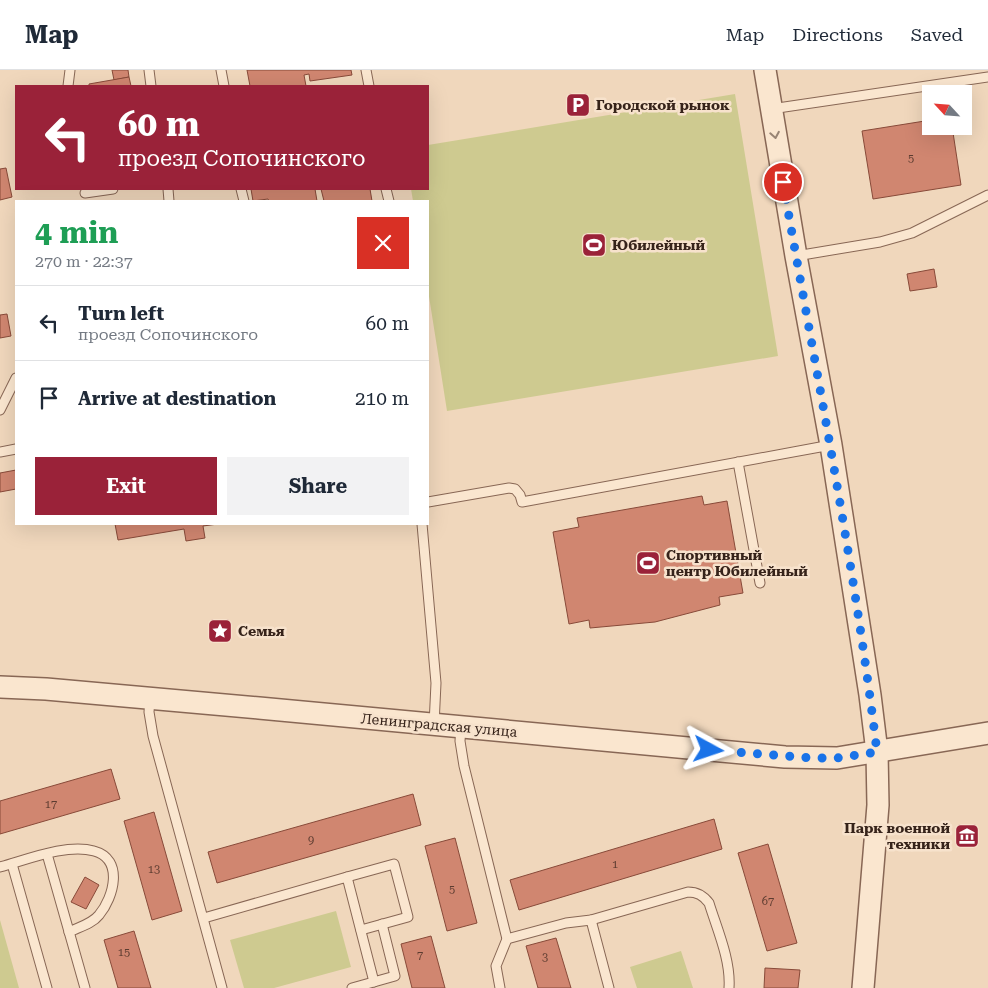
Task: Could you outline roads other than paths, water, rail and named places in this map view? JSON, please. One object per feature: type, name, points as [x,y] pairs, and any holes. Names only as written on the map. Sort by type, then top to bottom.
[{"type":"street","points":[[765,70],[796,256],[831,445],[870,695],[877,752],[878,806],[862,988]]},
{"type":"street","name":"Ленинградская улица","points":[[0,687],[46,689],[785,757],[837,758],[988,733]]},
{"type":"lane","points":[[68,85],[70,70]]},
{"type":"lane","points":[[149,70],[151,85]]},
{"type":"lane","points":[[221,70],[224,85]]},
{"type":"lane","points":[[366,70],[369,85]]},
{"type":"lane","points":[[771,109],[988,77]]},
{"type":"lane","points":[[85,195],[108,190]]},
{"type":"lane","points":[[796,256],[880,242],[912,233],[988,195]]},
{"type":"lane","points":[[0,410],[15,380]]},
{"type":"lane","points":[[429,502],[509,488],[516,490],[522,502],[831,445]]},
{"type":"lane","points":[[0,452],[15,449]]},
{"type":"lane","points":[[738,462],[760,583]]},
{"type":"lane","points":[[422,525],[436,683],[434,725]]},
{"type":"lane","points":[[150,699],[149,712],[153,736],[222,988]]},
{"type":"lane","points":[[461,727],[460,741],[464,766],[508,939],[496,966],[500,988]]},
{"type":"lane","points":[[0,867],[69,850],[86,849],[106,856],[114,873],[114,885],[100,914],[92,922],[69,932]]},
{"type":"lane","points":[[47,854],[85,988]]},
{"type":"lane","points":[[12,864],[47,988]]},
{"type":"lane","points":[[204,918],[394,864],[408,917],[361,930]]},
{"type":"lane","points":[[347,878],[374,982]]},
{"type":"lane","points":[[508,939],[566,923],[591,920],[688,892],[695,892],[704,896],[709,902],[727,963],[730,988]]},
{"type":"lane","points":[[591,920],[609,988]]},
{"type":"lane","points":[[352,988],[395,976],[382,924]]},
{"type":"place","name":"Городской рынок","points":[[578,105]]},
{"type":"place","name":"Юбилейный","points":[[594,245]]},
{"type":"place","name":"Спортивный центр Юбилейный","points":[[648,563]]},
{"type":"place","name":"Семья","points":[[220,631]]},
{"type":"place","name":"Парк военной техники","points":[[967,836]]}]
